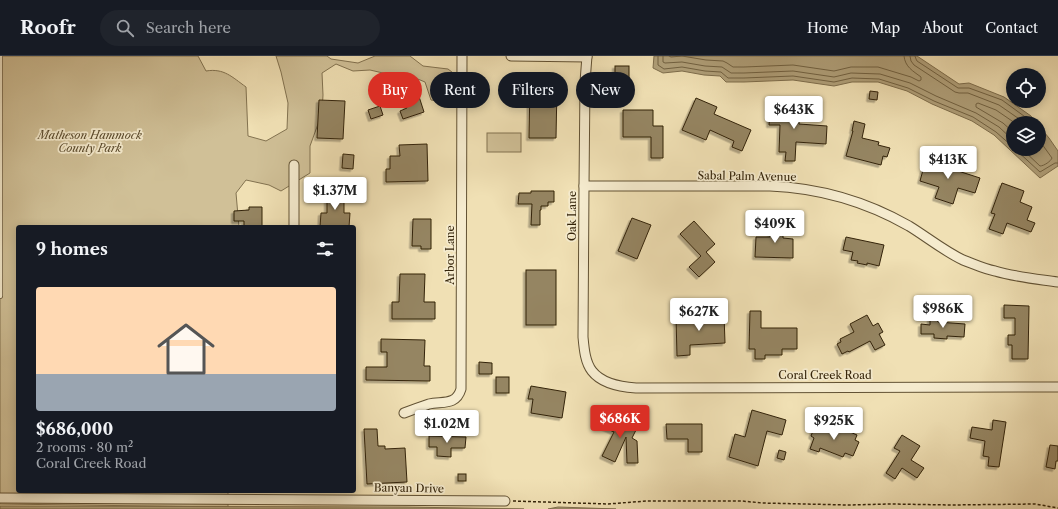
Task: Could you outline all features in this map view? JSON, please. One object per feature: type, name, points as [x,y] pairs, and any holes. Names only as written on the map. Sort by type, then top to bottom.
[{"type":"street","name":"Arbor Lane","points":[[404,413],[428,404],[452,401],[458,396],[461,389],[462,56]]},
{"type":"street","points":[[511,56],[587,57]]},
{"type":"street","name":"Oak Lane","points":[[587,57],[583,337],[588,363],[591,370],[595,374]]},
{"type":"street","points":[[294,165],[294,225]]},
{"type":"street","name":"Sabal Palm Avenue","points":[[584,186],[770,186],[819,192],[843,198],[886,214],[915,230],[955,256],[989,270],[1027,278],[1058,282]]},
{"type":"street","name":"Coral Creek Road","points":[[595,374],[619,386],[636,388],[1058,387]]},
{"type":"street","name":"Banyan Drive","points":[[0,498],[294,495],[505,501]]},
{"type":"lane","points":[[0,56],[0,296]]},
{"type":"path","points":[[505,501],[608,504],[647,501],[742,501],[762,503],[848,505],[1034,504],[1058,508]]},
{"type":"green space","name":"Matheson Hammock County Park","points":[[0,56],[198,56],[206,71],[212,70],[228,74],[246,87],[248,136],[266,141],[287,129],[288,103],[276,56],[327,56],[331,59],[358,63],[375,56],[410,56],[423,66],[448,69],[452,72],[430,72],[430,97],[425,82],[422,81],[422,72],[379,72],[370,70],[353,71],[336,64],[322,73],[322,113],[310,146],[310,173],[281,191],[269,185],[246,180],[236,193],[239,225],[16,225],[16,493],[228,493],[228,507],[0,504]]},
{"type":"green space","points":[[487,133],[521,133],[521,152],[487,152]]},
{"type":"water","points":[[654,56],[917,56],[959,84],[969,83],[1004,97],[1006,98],[1006,108],[1020,108],[1031,116],[1006,116],[1006,146],[994,135],[972,121],[932,104],[907,91],[878,82],[852,82],[834,86],[793,80],[726,82],[720,76],[682,71],[663,73],[653,68]]},
{"type":"water","points":[[1046,134],[1058,151],[1058,166],[1040,178],[1016,156],[1046,156]]},
{"type":"water","points":[[0,506],[405,507],[524,509],[0,509]]},
{"type":"water","points":[[558,507],[616,509],[548,509]]},
{"type":"building","points":[[615,66],[629,66],[629,72],[615,72]]},
{"type":"building","points":[[870,91],[878,92],[877,100],[869,99]]},
{"type":"building","points":[[696,98],[717,107],[714,114],[751,130],[742,151],[732,147],[734,141],[710,130],[706,140],[682,130]]},
{"type":"building","points":[[319,100],[345,101],[343,139],[317,138]]},
{"type":"building","points":[[771,101],[793,103],[792,117],[799,117],[799,124],[827,126],[826,144],[796,142],[795,161],[785,161],[786,152],[779,152],[780,125],[769,125]]},
{"type":"building","points":[[422,106],[424,112],[403,119],[400,111],[407,108],[422,108]]},
{"type":"building","points":[[381,108],[383,115],[371,119],[368,110]]},
{"type":"building","points":[[530,108],[557,108],[556,138],[529,138]]},
{"type":"building","points":[[623,110],[653,110],[653,126],[663,126],[663,158],[651,158],[651,137],[623,137]]},
{"type":"building","points":[[854,121],[865,124],[862,138],[879,142],[878,145],[890,148],[887,157],[883,156],[881,165],[846,156],[853,131]]},
{"type":"building","points":[[427,144],[428,181],[386,182],[386,169],[390,169],[390,156],[400,156],[399,145]]},
{"type":"building","points":[[343,154],[354,155],[353,169],[342,168]]},
{"type":"building","points":[[926,159],[956,168],[955,170],[980,178],[975,193],[958,188],[953,204],[935,198],[939,187],[920,181]]},
{"type":"building","points":[[1002,183],[1024,191],[1020,202],[1032,207],[1027,220],[1035,223],[1031,232],[1007,223],[1003,234],[989,229],[995,214],[991,213]]},
{"type":"building","points":[[327,191],[344,191],[344,213],[350,213],[349,225],[320,225],[321,213],[327,213]]},
{"type":"building","points":[[531,191],[554,191],[554,202],[548,202],[548,206],[541,206],[540,225],[531,225],[532,204],[518,204],[519,193],[531,193]]},
{"type":"building","points":[[249,207],[262,207],[262,225],[244,225],[244,221],[234,221],[234,211],[249,210]]},
{"type":"building","points":[[632,218],[651,225],[637,259],[618,251]]},
{"type":"building","points":[[413,219],[431,219],[431,249],[421,249],[421,246],[412,246]]},
{"type":"building","points":[[694,221],[715,244],[706,252],[715,262],[699,277],[689,267],[701,256],[680,234]]},
{"type":"building","points":[[771,221],[783,222],[783,238],[793,239],[793,258],[755,257],[756,237],[770,237]]},
{"type":"building","points":[[846,237],[884,245],[879,266],[867,263],[867,265],[857,263],[858,261],[851,260],[853,252],[843,250]]},
{"type":"building","points":[[526,270],[556,270],[556,325],[526,325]]},
{"type":"building","points":[[400,274],[425,274],[424,302],[435,302],[435,319],[392,319],[392,302],[399,302]]},
{"type":"building","points":[[924,299],[929,308],[922,312],[917,304]]},
{"type":"building","points":[[1004,305],[1029,306],[1028,359],[1012,359],[1012,345],[1008,345],[1008,335],[1015,335],[1015,318],[1004,318]]},
{"type":"building","points":[[930,309],[938,322],[965,324],[964,337],[947,336],[947,339],[934,338],[934,334],[921,334],[921,324],[930,325]]},
{"type":"building","points":[[750,311],[761,311],[761,328],[797,328],[797,349],[782,349],[782,355],[765,355],[765,359],[755,359],[755,349],[749,349]]},
{"type":"building","points":[[724,315],[725,343],[690,345],[690,355],[677,356],[676,317]]},
{"type":"building","points":[[867,315],[873,326],[878,323],[883,332],[879,334],[885,345],[875,350],[870,341],[842,354],[837,344],[841,342],[840,339],[854,332],[850,324]]},
{"type":"building","points":[[381,339],[425,340],[424,366],[430,366],[430,381],[366,380],[366,367],[387,367],[387,352],[381,352]]},
{"type":"building","points":[[479,362],[492,363],[492,374],[479,374]]},
{"type":"building","points":[[496,377],[509,377],[509,393],[496,393]]},
{"type":"building","points":[[531,386],[566,392],[562,418],[531,413],[533,399],[528,399]]},
{"type":"building","points":[[752,410],[786,420],[782,435],[767,431],[758,466],[729,457],[735,434],[745,437]]},
{"type":"building","points":[[601,413],[623,423],[625,420],[638,426],[632,438],[637,441],[638,463],[627,463],[626,437],[615,462],[602,456],[614,432],[596,424]]},
{"type":"building","points":[[993,420],[1006,422],[999,467],[988,466],[989,457],[983,456],[985,441],[970,438],[972,427],[992,430]]},
{"type":"building","points":[[666,424],[702,424],[702,452],[688,452],[688,439],[667,439]]},
{"type":"building","points":[[815,426],[828,431],[829,428],[839,432],[841,428],[857,435],[855,440],[859,442],[853,456],[845,453],[843,457],[820,448],[819,452],[810,449],[814,438],[811,436]]},
{"type":"building","points":[[364,429],[377,429],[378,446],[385,446],[385,449],[405,448],[407,482],[367,484]]},
{"type":"building","points":[[902,435],[920,446],[911,460],[924,468],[917,478],[902,468],[895,479],[886,473],[900,451],[894,448]]},
{"type":"building","points":[[429,436],[466,437],[465,448],[451,448],[451,457],[437,456],[437,447],[429,447]]},
{"type":"building","points":[[1050,445],[1058,446],[1058,461],[1056,461],[1055,469],[1046,467]]},
{"type":"building","points":[[779,450],[786,452],[784,460],[777,458]]},
{"type":"building","points":[[458,474],[466,474],[466,481],[458,481]]}]
